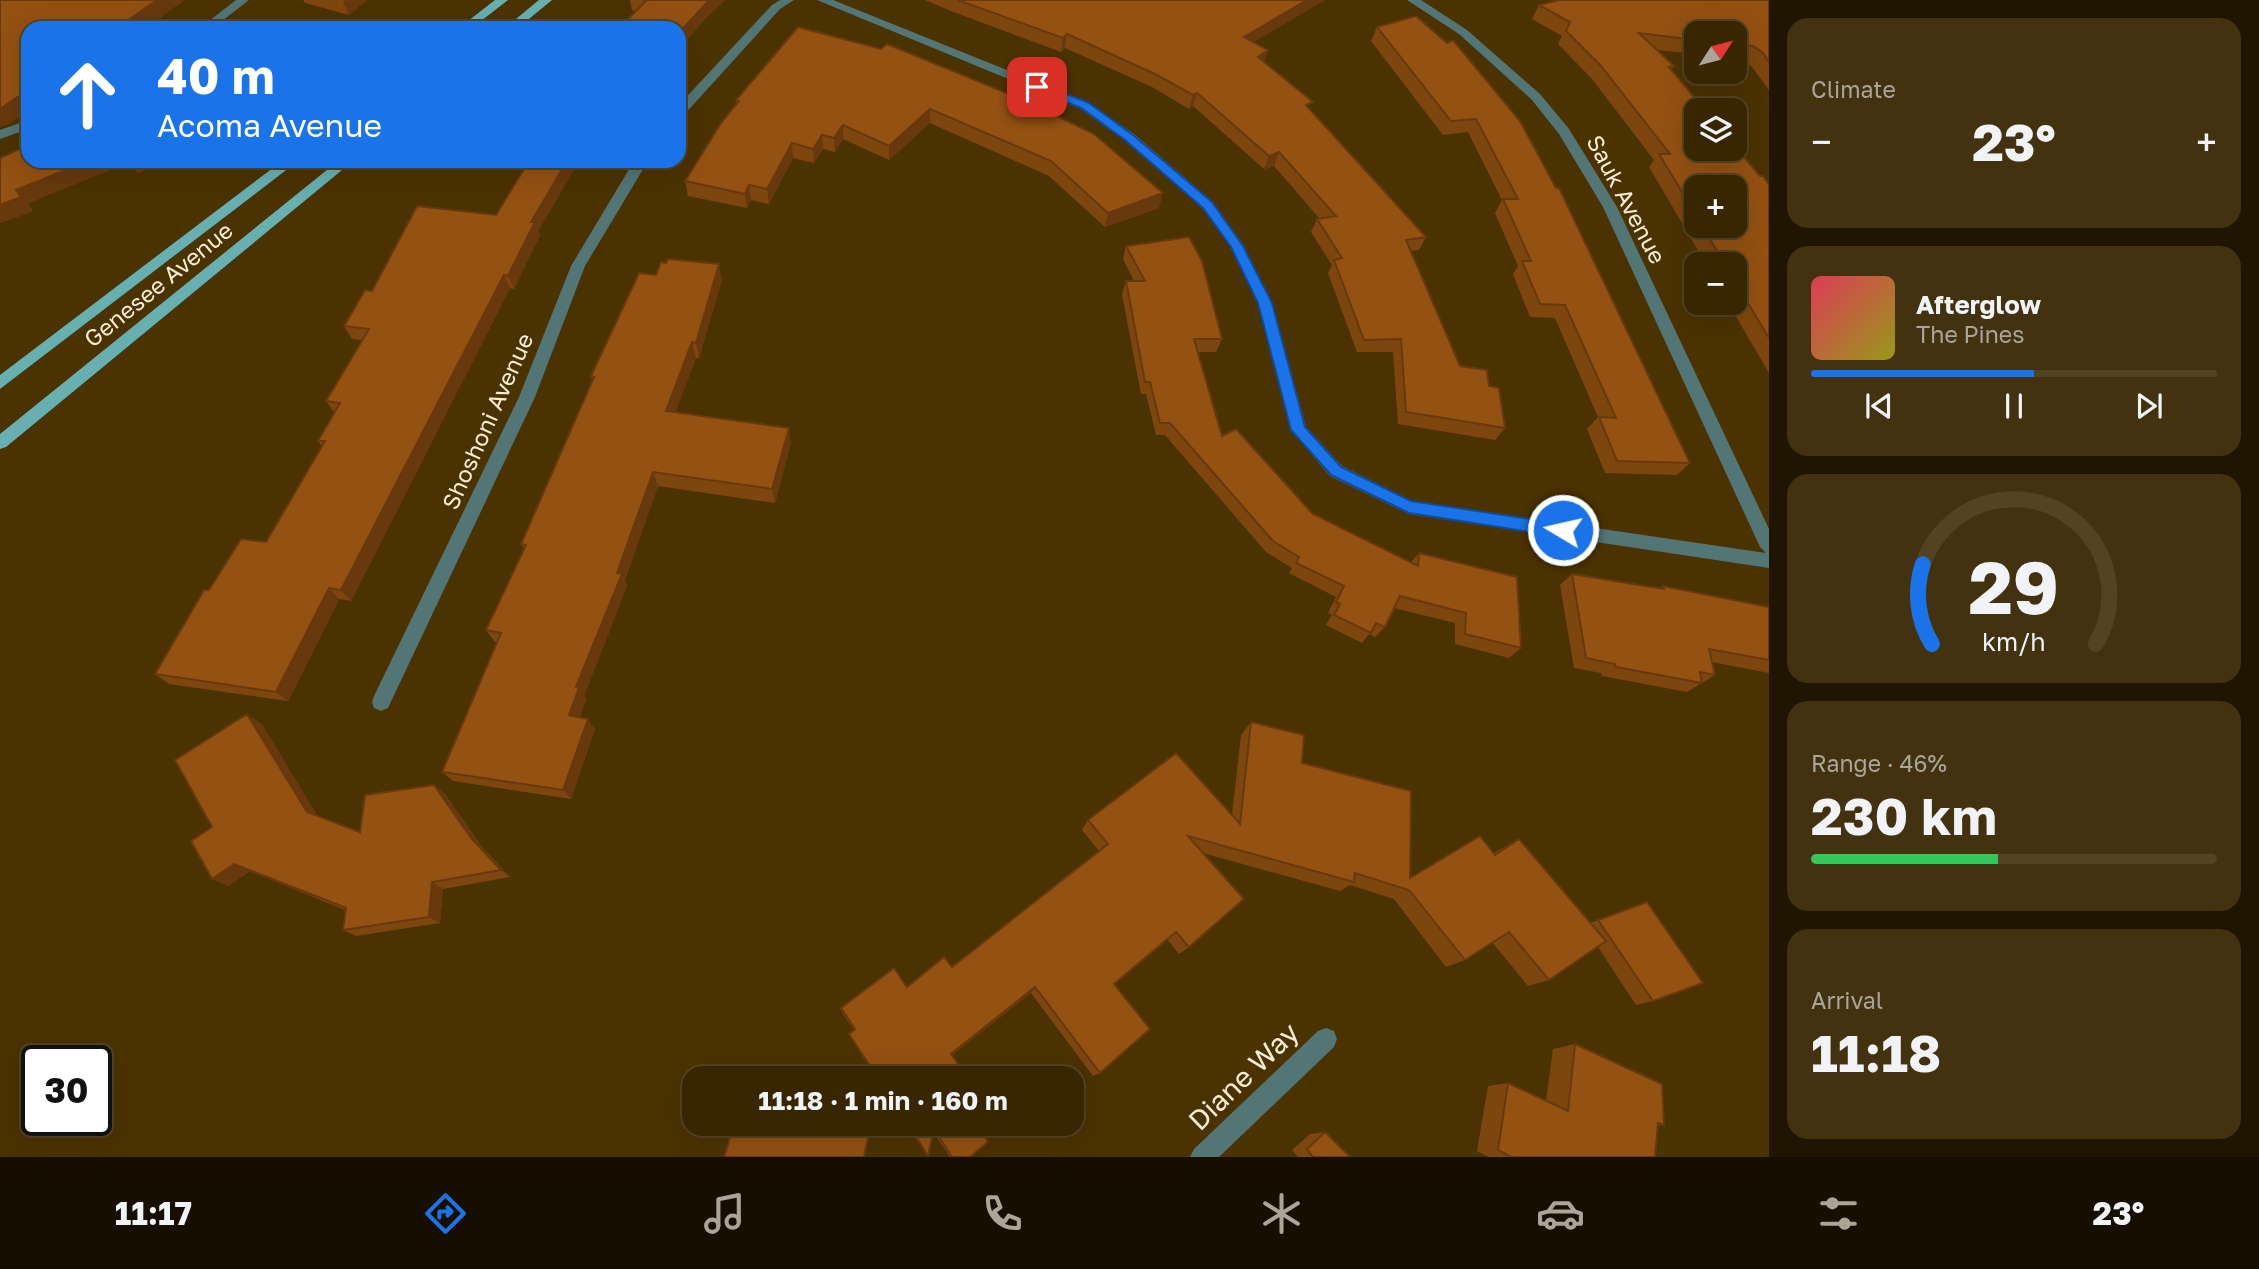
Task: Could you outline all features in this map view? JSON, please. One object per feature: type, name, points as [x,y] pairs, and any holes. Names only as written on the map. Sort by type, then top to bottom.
[{"type":"main road","points":[[475,21],[502,0]]},
{"type":"main road","points":[[520,21],[546,0]]},
{"type":"main road","name":"Genesee Avenue","points":[[0,383],[282,168]]},
{"type":"main road","name":"Genesee Avenue","points":[[0,443],[337,168]]},
{"type":"street","points":[[215,21],[243,0]]},
{"type":"street","points":[[686,105],[776,7],[788,0]]},
{"type":"street","points":[[823,0],[1085,106],[1129,137],[1208,205],[1237,246],[1265,303],[1298,430],[1336,471],[1409,507],[1769,561]]},
{"type":"street","name":"Sauk Avenue","points":[[1413,0],[1463,32],[1536,97],[1564,132],[1611,207],[1769,547]]},
{"type":"street","points":[[0,135],[21,127]]},
{"type":"street","name":"Shoshoni Avenue","points":[[381,702],[527,397],[578,266],[636,168]]},
{"type":"street","name":"Diane Way","points":[[1202,1157],[1326,1039]]},
{"type":"building","points":[[0,0],[157,0],[127,21],[21,21],[21,95],[0,109]]},
{"type":"building","points":[[643,0],[709,0],[686,25],[686,21],[626,21],[646,1]]},
{"type":"building","points":[[958,0],[1307,0],[1244,37],[1268,50],[1258,57],[1313,102],[1306,105],[1426,237],[1406,240],[1460,366],[1487,370],[1489,386],[1499,388],[1505,428],[1406,412],[1401,339],[1364,340],[1334,260],[1342,258],[1317,219],[1336,216],[1279,152],[1269,156],[1197,93],[1193,95],[1155,74],[1067,34],[1063,38]]},
{"type":"building","points":[[1559,0],[1769,0],[1769,62],[1763,53],[1747,45],[1747,21],[1684,21],[1684,39],[1639,33],[1674,66],[1669,67],[1695,98],[1684,98],[1684,161],[1747,160],[1769,185],[1769,338],[1747,302],[1747,252],[1718,252],[1709,238],[1747,238],[1747,175],[1684,175],[1684,195],[1659,154],[1670,154],[1601,66],[1566,31],[1570,22],[1539,5]]},
{"type":"building","points":[[1416,16],[1447,43],[1453,40],[1520,121],[1556,188],[1559,188],[1690,463],[1617,461],[1599,417],[1616,418],[1565,305],[1540,304],[1522,261],[1531,261],[1503,199],[1518,199],[1476,119],[1451,121],[1377,27]]},
{"type":"building","points":[[798,27],[881,49],[887,44],[1026,101],[1094,134],[1163,193],[1108,213],[1051,161],[930,109],[889,146],[843,125],[834,138],[822,135],[813,149],[792,143],[767,189],[749,185],[745,194],[685,181],[721,123],[739,101],[736,100]]},
{"type":"building","points":[[21,148],[21,168],[71,168],[16,190],[21,197],[0,205],[0,158]]},
{"type":"building","points":[[525,168],[563,168],[531,222],[535,222],[508,276],[504,275],[341,590],[329,588],[276,692],[155,674],[204,590],[209,590],[241,539],[266,542],[325,441],[318,441],[340,403],[326,401],[369,329],[344,326],[365,290],[372,291],[417,206],[496,215]]},
{"type":"building","points":[[1189,237],[1202,261],[1222,339],[1194,339],[1222,436],[1236,429],[1313,514],[1418,566],[1419,553],[1517,577],[1521,648],[1465,634],[1466,613],[1400,596],[1385,627],[1376,623],[1371,633],[1334,615],[1340,604],[1336,602],[1344,586],[1296,563],[1299,557],[1273,541],[1170,423],[1160,423],[1150,382],[1145,382],[1126,281],[1145,281],[1126,246]]},
{"type":"building","points":[[668,259],[719,264],[696,343],[692,342],[666,411],[789,428],[772,489],[653,472],[617,573],[622,574],[576,687],[579,688],[569,715],[588,719],[563,790],[442,772],[501,633],[486,630],[526,545],[521,544],[594,377],[591,376],[639,273],[656,275],[661,262],[666,263]]},
{"type":"building","points":[[1572,574],[1664,589],[1663,586],[1769,607],[1769,660],[1709,649],[1715,675],[1700,672],[1702,683],[1616,667],[1615,664],[1586,658]]},
{"type":"building","points":[[247,714],[307,812],[360,832],[365,795],[434,785],[472,839],[501,870],[432,882],[429,917],[343,930],[346,908],[234,864],[212,879],[191,841],[212,827],[175,760]]},
{"type":"building","points":[[1251,722],[1304,735],[1302,763],[1411,791],[1410,878],[1480,836],[1495,855],[1519,839],[1606,941],[1549,980],[1509,932],[1465,960],[1409,890],[1355,873],[1354,882],[1188,836],[1244,899],[1189,947],[1176,932],[1114,984],[1150,1029],[1100,1073],[1035,987],[951,1054],[960,1066],[870,1066],[849,1034],[855,1029],[841,1008],[894,968],[907,987],[944,957],[952,967],[1108,844],[1088,820],[1176,753],[1240,824]]},
{"type":"building","points":[[1647,902],[1703,983],[1653,1001],[1598,920]]},
{"type":"building","points":[[1575,1044],[1662,1084],[1664,1125],[1658,1123],[1655,1157],[1511,1157],[1498,1150],[1508,1083],[1568,1111]]},
{"type":"building","points":[[1325,1132],[1350,1157],[1313,1157],[1307,1149]]},
{"type":"building","points":[[730,1136],[868,1136],[864,1157],[724,1157]]},
{"type":"building","points":[[916,1136],[932,1136],[928,1156]]},
{"type":"building","points":[[938,1136],[986,1136],[988,1142],[970,1157],[952,1157]]},
{"type":"route","points":[[1037,87],[1085,106],[1129,137],[1208,205],[1237,246],[1265,303],[1298,430],[1336,471],[1409,507],[1563,530]]}]
